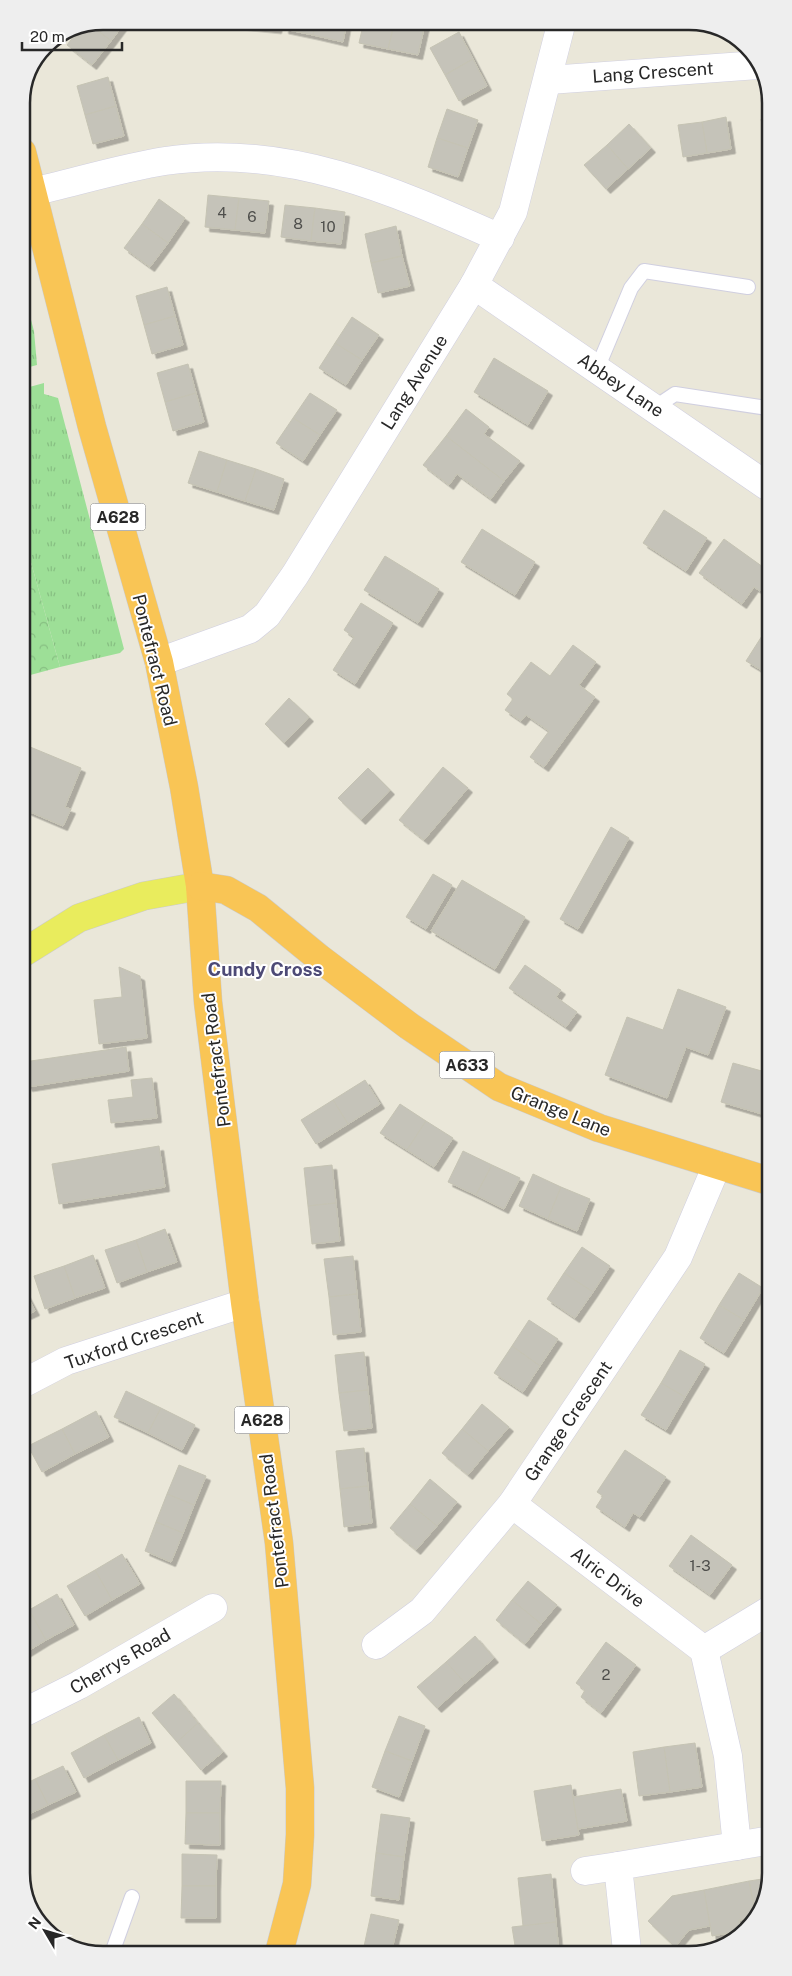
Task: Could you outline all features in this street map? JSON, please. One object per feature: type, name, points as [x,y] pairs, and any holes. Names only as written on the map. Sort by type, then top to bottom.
[{"type":"highway","name":"Pontefract Road","points":[[30,184],[32,192],[31,226],[92,427],[158,662],[184,787],[200,886],[208,1002],[245,1303],[279,1543],[300,1788],[300,1835],[296,1884],[281,1946]]},
{"type":"highway","name":"Grange Lane","points":[[200,886],[226,890],[258,908],[319,958],[402,1020],[499,1086],[599,1128],[762,1179]]},
{"type":"main road","name":"A633","points":[[30,949],[80,918],[144,896],[200,886]]},
{"type":"street","name":"Lang Avenue","points":[[158,662],[250,628],[267,615],[295,575],[474,285],[513,212],[549,80],[560,30]]},
{"type":"street","name":"Lang Crescent","points":[[549,80],[751,65]]},
{"type":"street","points":[[32,192],[165,161],[246,157],[303,164],[380,187],[500,238]]},
{"type":"street","name":"Abbey Lane","points":[[474,285],[762,482]]},
{"type":"street","name":"Grange Crescent","points":[[376,1645],[422,1611],[512,1504],[678,1257],[717,1165]]},
{"type":"street","name":"Tuxford Crescent","points":[[30,1380],[66,1361],[245,1303]]},
{"type":"street","name":"Alric Drive","points":[[512,1504],[704,1650]]},
{"type":"street","name":"Cherrys Road","points":[[30,1710],[79,1685],[213,1608]]},
{"type":"street","points":[[737,1846],[728,1756],[704,1650],[762,1615]]},
{"type":"street","points":[[585,1872],[762,1842]]},
{"type":"street","points":[[618,1866],[626,1946]]},
{"type":"lane","points":[[597,369],[631,288],[644,271],[748,286]]},
{"type":"lane","points":[[654,408],[675,394],[762,407]]},
{"type":"lane","points":[[114,1946],[132,1897]]},
{"type":"green space","points":[[30,316],[34,331],[37,365],[30,367]]},
{"type":"green space","points":[[44,383],[44,394],[58,398],[124,649],[120,653],[60,667],[30,559],[30,387]]},
{"type":"green space","points":[[30,559],[60,667],[30,675]]},
{"type":"building","points":[[119,30],[111,41],[98,31]]},
{"type":"building","points":[[289,30],[314,30],[313,35]]},
{"type":"building","points":[[314,30],[345,30],[343,42],[313,35]]},
{"type":"building","points":[[362,30],[393,30],[388,49],[359,43]]},
{"type":"building","points":[[393,30],[424,30],[418,55],[388,49]]},
{"type":"building","points":[[98,31],[111,41],[92,65],[67,45],[73,37]]},
{"type":"building","points":[[459,32],[473,59],[445,75],[430,48]]},
{"type":"building","points":[[473,59],[487,86],[459,101],[445,75]]},
{"type":"building","points":[[108,77],[116,106],[85,115],[77,86]]},
{"type":"building","points":[[116,106],[124,136],[93,144],[85,115]]},
{"type":"building","points":[[447,109],[478,120],[468,148],[437,138]]},
{"type":"building","points":[[726,117],[731,149],[707,153],[702,122]]},
{"type":"building","points":[[702,122],[707,153],[683,157],[678,125]]},
{"type":"building","points":[[629,124],[651,148],[628,169],[607,145]]},
{"type":"building","points":[[437,138],[468,148],[458,177],[428,167]]},
{"type":"building","points":[[607,145],[628,169],[606,189],[584,165]]},
{"type":"building","points":[[208,195],[239,198],[235,230],[205,227]]},
{"type":"building","points":[[239,198],[269,201],[265,233],[235,230]]},
{"type":"building","points":[[159,199],[185,218],[168,243],[142,224]]},
{"type":"building","points":[[285,205],[315,208],[311,241],[281,237]]},
{"type":"building","points":[[315,208],[345,212],[341,244],[311,241]]},
{"type":"building","points":[[142,224],[168,243],[150,267],[124,248]]},
{"type":"building","points":[[396,226],[402,256],[371,263],[365,234]]},
{"type":"building","points":[[402,256],[410,286],[378,293],[371,263]]},
{"type":"building","points":[[167,287],[175,316],[144,325],[136,296]]},
{"type":"building","points":[[175,316],[183,345],[152,354],[144,325]]},
{"type":"building","points":[[352,317],[379,335],[362,360],[335,343]]},
{"type":"building","points":[[335,343],[362,360],[346,385],[319,368]]},
{"type":"building","points":[[494,358],[548,391],[528,425],[474,392]]},
{"type":"building","points":[[188,364],[196,393],[165,402],[157,373]]},
{"type":"building","points":[[196,393],[204,422],[173,431],[165,402]]},
{"type":"building","points":[[310,393],[337,410],[320,435],[293,418]]},
{"type":"building","points":[[466,409],[489,427],[484,434],[520,461],[504,481],[446,436]]},
{"type":"building","points":[[293,418],[320,435],[303,461],[276,443]]},
{"type":"building","points":[[446,436],[504,481],[491,499],[457,474],[449,485],[423,465]]},
{"type":"building","points":[[199,451],[227,460],[217,492],[188,483]]},
{"type":"building","points":[[227,460],[256,469],[245,501],[217,492]]},
{"type":"building","points":[[256,469],[284,479],[274,510],[245,501]]},
{"type":"building","points":[[664,510],[707,538],[686,571],[643,543]]},
{"type":"building","points":[[482,529],[535,562],[515,595],[461,562]]},
{"type":"building","points":[[724,539],[762,566],[762,588],[760,591],[754,587],[742,604],[699,573]]},
{"type":"building","points":[[385,556],[439,589],[418,623],[364,590]]},
{"type":"building","points":[[361,603],[393,623],[355,684],[333,670],[354,637],[344,630]]},
{"type":"building","points":[[762,636],[762,670],[746,661]]},
{"type":"building","points":[[573,645],[596,662],[579,685],[595,697],[544,767],[530,757],[549,731],[526,715],[521,721],[505,710],[513,699],[507,694],[531,662],[550,676]]},
{"type":"building","points":[[289,698],[309,717],[284,743],[265,724]]},
{"type":"building","points":[[30,747],[81,768],[65,807],[71,809],[63,826],[30,812]]},
{"type":"building","points":[[443,767],[468,788],[424,840],[399,820]]},
{"type":"building","points":[[368,768],[390,790],[361,820],[338,798]]},
{"type":"building","points":[[611,827],[629,838],[578,929],[560,919]]},
{"type":"building","points":[[433,874],[452,885],[426,929],[406,917]]},
{"type":"building","points":[[462,880],[525,917],[495,969],[431,931]]},
{"type":"building","points":[[525,965],[561,990],[556,997],[577,1012],[566,1027],[509,988]]},
{"type":"building","points":[[119,967],[140,976],[147,1038],[99,1044],[94,1000],[122,997]]},
{"type":"building","points":[[678,989],[726,1007],[708,1055],[686,1047],[667,1098],[605,1075],[627,1017],[663,1030]]},
{"type":"building","points":[[126,1047],[129,1071],[30,1087],[30,1061]]},
{"type":"building","points":[[733,1063],[762,1071],[762,1114],[721,1102]]},
{"type":"building","points":[[152,1078],[157,1118],[111,1123],[108,1100],[133,1097],[131,1080]]},
{"type":"building","points":[[365,1080],[380,1104],[348,1124],[333,1100]]},
{"type":"building","points":[[333,1100],[348,1124],[316,1144],[301,1120]]},
{"type":"building","points":[[400,1104],[426,1121],[407,1150],[380,1133]]},
{"type":"building","points":[[426,1121],[453,1138],[434,1167],[407,1150]]},
{"type":"building","points":[[159,1146],[165,1187],[59,1204],[52,1164]]},
{"type":"building","points":[[463,1151],[492,1165],[476,1195],[448,1182]]},
{"type":"building","points":[[332,1165],[336,1203],[308,1206],[304,1168]]},
{"type":"building","points":[[492,1165],[520,1178],[504,1209],[476,1195]]},
{"type":"building","points":[[533,1174],[561,1187],[548,1219],[519,1206]]},
{"type":"building","points":[[561,1187],[590,1199],[577,1231],[548,1219]]},
{"type":"building","points":[[336,1203],[340,1241],[312,1244],[308,1206]]},
{"type":"building","points":[[165,1229],[177,1262],[147,1272],[136,1240]]},
{"type":"building","points":[[136,1240],[147,1272],[117,1283],[105,1250]]},
{"type":"building","points":[[582,1247],[610,1266],[593,1292],[564,1273]]},
{"type":"building","points":[[93,1255],[105,1288],[75,1298],[64,1266]]},
{"type":"building","points":[[353,1256],[357,1294],[329,1297],[324,1259]]},
{"type":"building","points":[[64,1266],[75,1298],[45,1309],[34,1276]]},
{"type":"building","points":[[564,1273],[593,1292],[575,1318],[547,1299]]},
{"type":"building","points":[[739,1273],[762,1287],[744,1320],[719,1305]]},
{"type":"building","points":[[357,1294],[361,1332],[333,1335],[329,1297]]},
{"type":"building","points":[[30,1301],[35,1311],[30,1313]]},
{"type":"building","points":[[719,1305],[744,1320],[724,1353],[700,1338]]},
{"type":"building","points":[[529,1320],[558,1339],[540,1366],[512,1346]]},
{"type":"building","points":[[512,1346],[540,1366],[523,1392],[494,1373]]},
{"type":"building","points":[[680,1350],[705,1364],[685,1397],[661,1383]]},
{"type":"building","points":[[364,1352],[368,1390],[339,1393],[335,1355]]},
{"type":"building","points":[[661,1383],[685,1397],[666,1430],[641,1415]]},
{"type":"building","points":[[368,1390],[372,1428],[344,1431],[339,1393]]},
{"type":"building","points":[[126,1391],[161,1408],[148,1433],[114,1417]]},
{"type":"building","points":[[482,1404],[509,1427],[488,1451],[462,1429]]},
{"type":"building","points":[[161,1408],[195,1425],[182,1450],[148,1433]]},
{"type":"building","points":[[96,1411],[109,1437],[75,1454],[62,1429]]},
{"type":"building","points":[[62,1429],[75,1454],[42,1472],[30,1450],[30,1445]]},
{"type":"building","points":[[462,1429],[488,1451],[468,1475],[442,1453]]},
{"type":"building","points":[[364,1448],[368,1486],[340,1489],[336,1451]]},
{"type":"building","points":[[625,1450],[666,1477],[640,1517],[633,1513],[625,1527],[596,1507],[603,1496],[597,1492]]},
{"type":"building","points":[[179,1465],[206,1476],[194,1505],[167,1494]]},
{"type":"building","points":[[430,1479],[457,1502],[437,1526],[410,1504]]},
{"type":"building","points":[[368,1486],[372,1523],[344,1527],[340,1489]]},
{"type":"building","points":[[167,1494],[194,1505],[183,1533],[156,1522]]},
{"type":"building","points":[[410,1504],[437,1526],[416,1550],[390,1528]]},
{"type":"building","points":[[156,1522],[183,1533],[171,1562],[145,1551]]},
{"type":"building","points":[[691,1535],[732,1565],[710,1595],[669,1566]]},
{"type":"building","points":[[122,1554],[140,1584],[112,1600],[95,1570]]},
{"type":"building","points":[[95,1570],[112,1600],[85,1616],[67,1586]]},
{"type":"building","points":[[528,1581],[557,1605],[541,1624],[512,1600]]},
{"type":"building","points":[[57,1594],[74,1625],[46,1640],[30,1609]]},
{"type":"building","points":[[512,1600],[541,1624],[525,1644],[496,1620]]},
{"type":"building","points":[[30,1612],[46,1640],[30,1650]]},
{"type":"building","points":[[475,1636],[494,1658],[465,1683],[446,1662]]},
{"type":"building","points":[[606,1642],[636,1665],[601,1713],[581,1697],[585,1690],[576,1683]]},
{"type":"building","points":[[446,1662],[465,1683],[437,1708],[417,1687]]},
{"type":"building","points":[[174,1694],[198,1723],[177,1742],[152,1713]]},
{"type":"building","points":[[399,1716],[425,1726],[412,1761],[385,1751]]},
{"type":"building","points":[[139,1717],[151,1743],[118,1760],[104,1735]]},
{"type":"building","points":[[198,1723],[223,1752],[201,1770],[177,1742]]},
{"type":"building","points":[[104,1735],[118,1760],[84,1778],[71,1753]]},
{"type":"building","points":[[695,1743],[702,1787],[670,1792],[664,1747]]},
{"type":"building","points":[[664,1747],[670,1792],[639,1796],[633,1752]]},
{"type":"building","points":[[385,1751],[412,1761],[399,1797],[372,1787]]},
{"type":"building","points":[[63,1766],[76,1792],[48,1805],[35,1779]]},
{"type":"building","points":[[35,1779],[48,1805],[30,1814],[30,1782]]},
{"type":"building","points":[[186,1781],[221,1781],[220,1813],[186,1813]]},
{"type":"building","points":[[571,1785],[579,1835],[542,1841],[534,1791]]},
{"type":"building","points":[[621,1789],[627,1821],[578,1829],[573,1797]]},
{"type":"building","points":[[186,1813],[220,1813],[220,1845],[185,1844]]},
{"type":"building","points":[[381,1814],[410,1818],[404,1857],[376,1853]]},
{"type":"building","points":[[376,1853],[404,1857],[399,1900],[371,1896]]},
{"type":"building","points":[[182,1854],[217,1855],[216,1886],[182,1886]]},
{"type":"building","points":[[551,1874],[556,1922],[523,1926],[518,1878]]},
{"type":"building","points":[[761,1879],[754,1905],[749,1881]]},
{"type":"building","points":[[749,1881],[754,1905],[746,1919],[739,1920],[740,1926],[733,1931],[712,1936],[704,1890]]},
{"type":"building","points":[[182,1886],[216,1886],[216,1918],[181,1918]]},
{"type":"building","points":[[704,1890],[710,1926],[689,1930],[676,1946],[648,1921],[672,1896]]},
{"type":"building","points":[[371,1914],[399,1920],[393,1946],[364,1946]]},
{"type":"building","points":[[556,1922],[558,1946],[515,1946],[512,1927]]},
{"type":"district","name":"Cundy Cross","points":[[265,969]]}]
